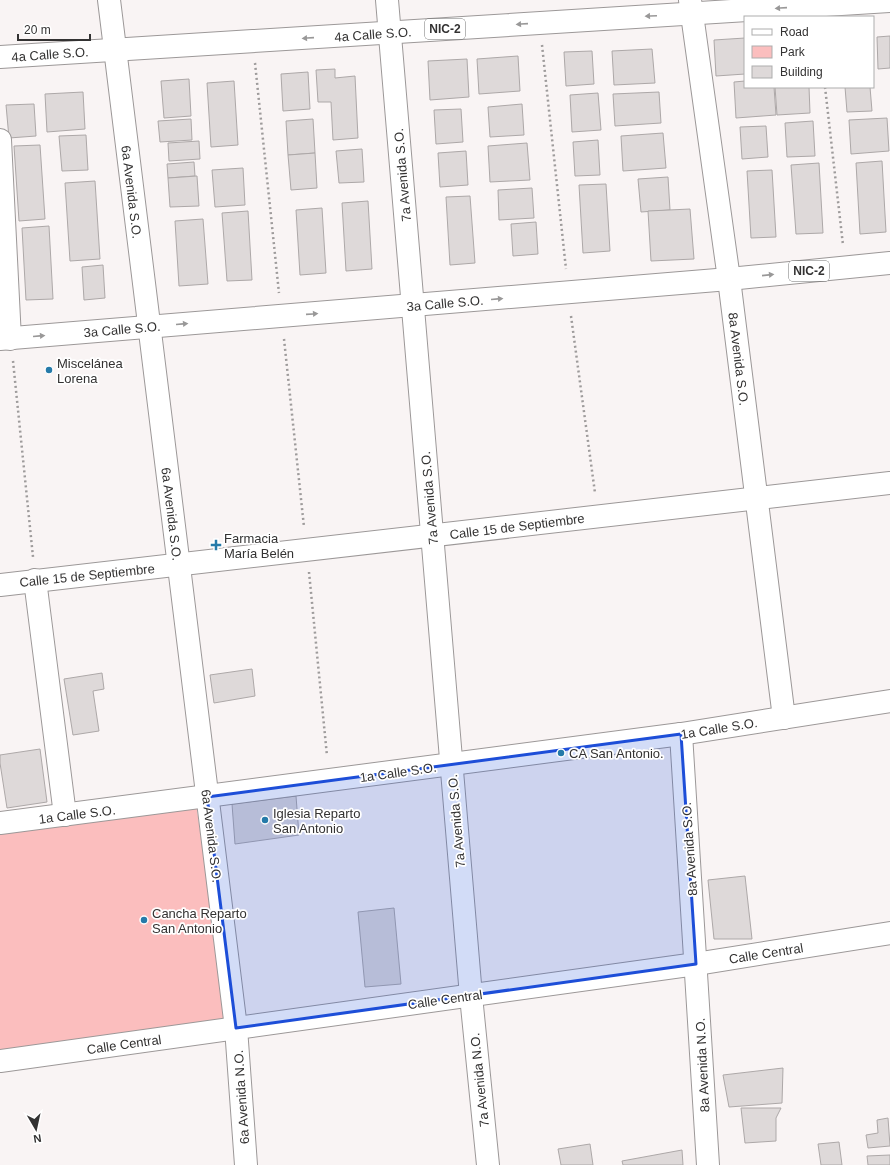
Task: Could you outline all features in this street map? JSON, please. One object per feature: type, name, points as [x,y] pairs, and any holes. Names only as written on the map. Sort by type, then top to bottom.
[{"type":"main road","name":"6a Avenida S.O.","points":[[109,0],[236,1028]]},
{"type":"main road","name":"7a Avenida S.O.","points":[[387,0],[471,996]]},
{"type":"main road","name":"4a Calle S.O.","points":[[0,57],[539,23],[691,7],[890,1]]},
{"type":"main road","name":"8a Avenida S.O.","points":[[691,7],[729,279],[784,718]]},
{"type":"main road","points":[[0,140],[5,339]]},
{"type":"main road","name":"3a Calle S.O.","points":[[5,339],[729,279],[890,263]]},
{"type":"main road","name":"Calle 15 de Septiembre","points":[[0,585],[890,483]]},
{"type":"main road","points":[[35,580],[65,815]]},
{"type":"main road","name":"1a Calle S.O.","points":[[0,824],[682,734],[890,701]]},
{"type":"main road","name":"8a Avenida S.O.","points":[[682,734],[696,964]]},
{"type":"main road","name":"Calle Central","points":[[0,1061],[696,964],[890,933]]},
{"type":"main road","name":"8a Avenida N.O.","points":[[696,964],[708,1165]]},
{"type":"main road","name":"7a Avenida N.O.","points":[[471,996],[488,1165]]},
{"type":"main road","name":"6a Avenida N.O.","points":[[236,1028],[246,1165]]},
{"type":"path","points":[[539,23],[568,292],[598,516]]},
{"type":"path","points":[[253,41],[281,316]]},
{"type":"path","points":[[825,88],[846,268]]},
{"type":"path","points":[[5,339],[35,580]]},
{"type":"highlighted area","points":[[681,734],[696,964],[236,1028],[207,797]]},
{"type":"green space","points":[[196,803],[228,1026],[0,1059],[0,833]]},
{"type":"building","points":[[890,36],[890,68],[878,69],[877,37]]},
{"type":"building","points":[[744,38],[744,74],[716,76],[714,40]]},
{"type":"building","points":[[652,49],[655,83],[614,85],[612,51]]},
{"type":"building","points":[[592,51],[594,84],[566,86],[564,52]]},
{"type":"building","points":[[518,56],[520,91],[479,94],[477,59]]},
{"type":"building","points":[[467,59],[469,97],[430,100],[428,61]]},
{"type":"building","points":[[335,69],[335,78],[355,76],[358,138],[333,140],[331,102],[318,102],[316,70]]},
{"type":"building","points":[[308,72],[310,109],[283,111],[281,74]]},
{"type":"building","points":[[189,79],[191,116],[164,118],[161,81]]},
{"type":"building","points":[[234,81],[238,145],[211,147],[207,83]]},
{"type":"building","points":[[744,81],[744,88],[774,88],[776,115],[736,118],[734,82]]},
{"type":"building","points":[[775,88],[809,88],[810,113],[777,115]]},
{"type":"building","points":[[845,88],[870,88],[872,111],[847,112]]},
{"type":"building","points":[[83,92],[85,129],[47,132],[45,94]]},
{"type":"building","points":[[659,92],[661,123],[615,126],[613,94]]},
{"type":"building","points":[[598,93],[601,130],[572,132],[570,95]]},
{"type":"building","points":[[34,104],[36,136],[9,138],[6,105]]},
{"type":"building","points":[[522,104],[524,135],[490,137],[488,107]]},
{"type":"building","points":[[461,109],[463,142],[436,144],[434,110]]},
{"type":"building","points":[[887,118],[889,151],[851,154],[849,120]]},
{"type":"building","points":[[191,119],[192,140],[160,142],[158,121]]},
{"type":"building","points":[[313,119],[315,153],[288,155],[286,121]]},
{"type":"building","points":[[813,121],[815,156],[787,157],[785,123]]},
{"type":"building","points":[[766,126],[768,157],[742,159],[740,127]]},
{"type":"building","points":[[663,133],[666,168],[623,171],[621,136]]},
{"type":"building","points":[[86,135],[88,170],[62,171],[59,136]]},
{"type":"building","points":[[598,140],[600,175],[575,176],[573,142]]},
{"type":"building","points":[[199,141],[200,159],[169,161],[168,143]]},
{"type":"building","points":[[527,143],[530,180],[490,182],[488,146]]},
{"type":"building","points":[[40,145],[45,219],[19,221],[14,146]]},
{"type":"building","points":[[362,149],[364,182],[339,183],[336,151]]},
{"type":"building","points":[[466,151],[468,185],[440,187],[438,153]]},
{"type":"building","points":[[315,153],[317,188],[291,190],[288,155]]},
{"type":"building","points":[[882,161],[886,232],[860,234],[856,163]]},
{"type":"building","points":[[194,162],[195,176],[168,178],[167,164]]},
{"type":"building","points":[[819,163],[823,233],[796,234],[791,165]]},
{"type":"building","points":[[243,168],[245,205],[215,207],[212,170]]},
{"type":"building","points":[[772,170],[776,237],[751,238],[747,171]]},
{"type":"building","points":[[197,176],[199,206],[170,207],[168,178]]},
{"type":"building","points":[[668,177],[670,210],[641,212],[638,179]]},
{"type":"building","points":[[95,181],[100,259],[70,261],[65,183]]},
{"type":"building","points":[[606,184],[610,251],[583,253],[579,185]]},
{"type":"building","points":[[532,188],[534,218],[499,220],[498,190]]},
{"type":"building","points":[[470,196],[475,263],[450,265],[446,197]]},
{"type":"building","points":[[368,201],[372,269],[346,271],[342,203]]},
{"type":"building","points":[[322,208],[326,273],[300,275],[296,210]]},
{"type":"building","points":[[690,209],[694,259],[651,261],[648,211]]},
{"type":"building","points":[[248,211],[252,280],[227,281],[222,213]]},
{"type":"building","points":[[203,219],[208,284],[179,286],[175,221]]},
{"type":"building","points":[[536,222],[538,254],[513,256],[511,224]]},
{"type":"building","points":[[49,226],[53,299],[26,300],[22,228]]},
{"type":"building","points":[[103,265],[105,298],[84,300],[82,267]]},
{"type":"building","points":[[252,669],[255,696],[214,703],[210,675]]},
{"type":"building","points":[[102,673],[104,689],[93,691],[99,731],[73,735],[64,679]]},
{"type":"building","points":[[40,749],[47,802],[7,808],[0,755]]},
{"type":"building","name":"Iglesia Reparto San Antonio","points":[[296,796],[299,835],[235,844],[232,804]]},
{"type":"building","points":[[745,876],[752,939],[714,939],[708,880]]},
{"type":"building","points":[[394,908],[401,984],[365,987],[358,912]]},
{"type":"building","points":[[783,1068],[782,1103],[729,1107],[723,1075]]},
{"type":"building","points":[[741,1108],[781,1108],[776,1118],[776,1141],[745,1143]]},
{"type":"building","points":[[888,1118],[890,1146],[868,1148],[866,1135],[878,1133],[877,1120]]},
{"type":"building","points":[[839,1142],[842,1165],[821,1165],[818,1144]]},
{"type":"building","points":[[590,1144],[593,1165],[561,1165],[558,1149]]},
{"type":"building","points":[[682,1150],[683,1165],[623,1165],[622,1161]]},
{"type":"building","points":[[890,1155],[890,1165],[868,1165],[867,1156]]},
{"type":"place","name":"Miscelánea Lorena","points":[[49,370]]},
{"type":"place","name":"Farmacia María Belén","points":[[216,545]]},
{"type":"place","name":"CA San Antonio.","points":[[561,753]]},
{"type":"place","name":"Iglesia Reparto San Antonio","points":[[265,820]]},
{"type":"place","name":"Cancha Reparto San Antonio","points":[[144,920]]}]
